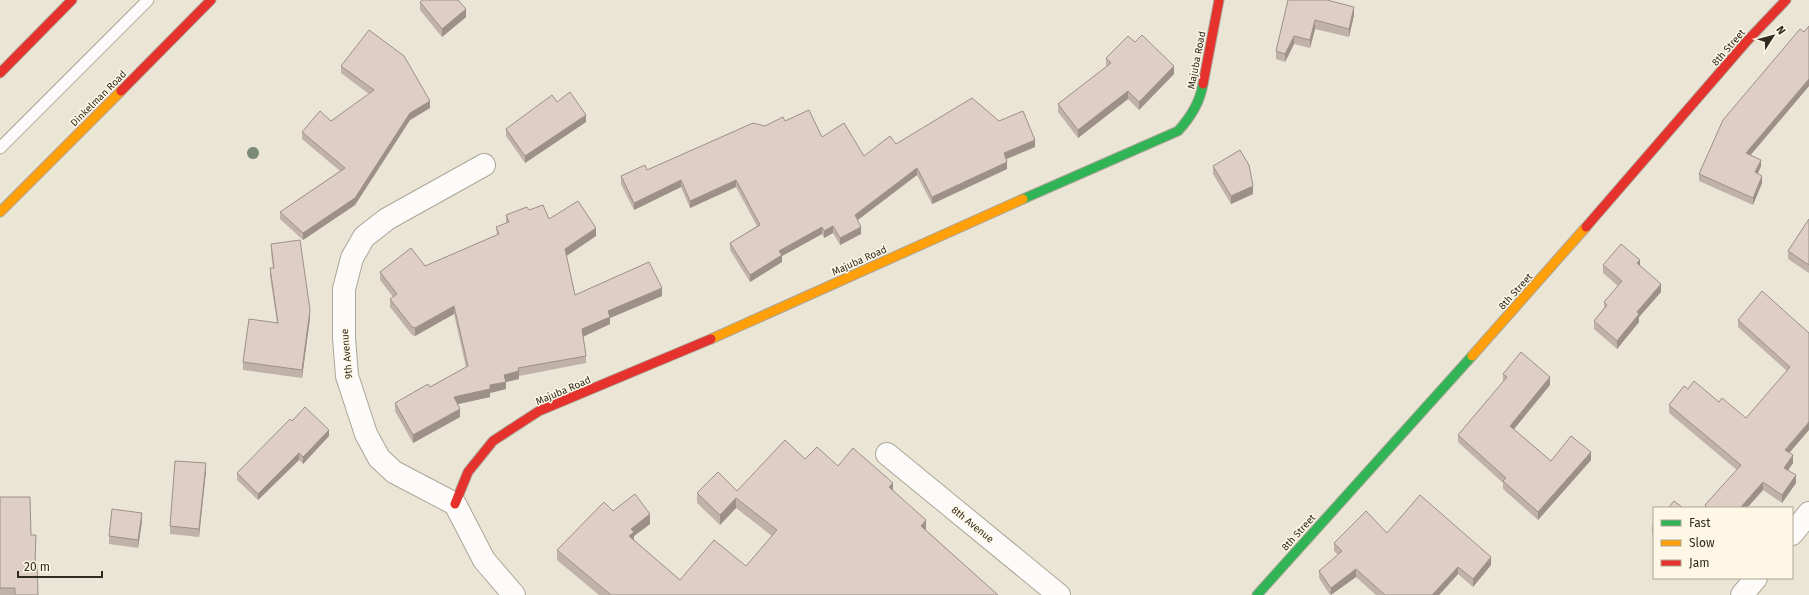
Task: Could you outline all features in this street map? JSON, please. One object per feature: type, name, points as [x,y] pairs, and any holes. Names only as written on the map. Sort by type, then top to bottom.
[{"type":"street","points":[[0,73],[72,0]]},
{"type":"street","name":"Dinkelman Road","points":[[0,212],[211,0]]},
{"type":"street","name":"Majuba Road","points":[[455,504],[468,472],[493,441],[539,410],[672,357],[894,256],[1178,131],[1190,118],[1201,95],[1219,0]]},
{"type":"street","name":"8th Street","points":[[1257,595],[1541,279],[1747,41],[1786,0]]},
{"type":"street","name":"9th Avenue","points":[[455,504],[394,472],[379,458],[366,434],[347,376],[344,338],[344,289],[352,258],[364,237],[387,219],[484,166]]},
{"type":"street","name":"8th Avenue","points":[[887,454],[1059,595]]},
{"type":"street","points":[[455,504],[484,560],[514,595]]},
{"type":"street","points":[[1793,533],[1809,513]]},
{"type":"street","points":[[1742,595],[1755,579]]},
{"type":"lane","points":[[0,148],[148,0]]},
{"type":"building","points":[[422,0],[458,0],[466,9],[442,29],[420,2]]},
{"type":"building","points":[[1288,0],[1327,0],[1354,7],[1349,29],[1315,20],[1310,40],[1294,36],[1285,54],[1276,51]]},
{"type":"building","points":[[1809,26],[1809,79],[1746,153],[1761,160],[1755,172],[1762,176],[1753,198],[1699,174],[1723,120],[1800,29],[1804,32]]},
{"type":"building","points":[[369,30],[404,56],[430,101],[410,113],[355,198],[303,233],[280,212],[345,168],[302,132],[320,111],[331,121],[374,90],[341,66]]},
{"type":"building","points":[[1142,35],[1174,66],[1139,102],[1128,91],[1078,130],[1058,104],[1111,63],[1106,58],[1128,36],[1135,42]]},
{"type":"building","points":[[570,92],[586,115],[525,156],[506,129],[552,95],[557,102]]},
{"type":"building","points":[[972,98],[999,121],[1023,111],[1035,140],[1004,153],[1007,162],[932,197],[917,168],[855,215],[861,227],[840,238],[833,226],[824,231],[822,227],[779,251],[782,255],[750,275],[730,243],[760,225],[736,180],[690,201],[681,180],[634,203],[621,176],[645,165],[647,170],[753,123],[765,126],[783,117],[785,121],[809,110],[822,137],[844,123],[864,156],[890,136],[896,144]]},
{"type":"building","points":[[1240,150],[1249,165],[1253,186],[1231,196],[1213,166]]},
{"type":"building","points":[[578,201],[596,228],[565,249],[575,295],[649,262],[662,288],[608,311],[610,317],[582,329],[586,356],[518,368],[519,371],[504,375],[506,382],[490,385],[490,389],[454,397],[460,409],[413,435],[395,403],[428,384],[430,387],[468,366],[454,306],[415,328],[412,327],[390,299],[397,294],[380,272],[411,248],[425,266],[499,234],[496,227],[509,222],[506,215],[527,207],[529,210],[543,205],[549,219]]},
{"type":"building","points":[[1809,219],[1809,265],[1788,251]]},
{"type":"building","points":[[300,240],[310,310],[302,370],[243,362],[249,319],[278,323],[270,268],[274,268],[271,244]]},
{"type":"building","points":[[1621,244],[1640,260],[1637,263],[1661,284],[1637,312],[1639,314],[1617,341],[1594,321],[1607,305],[1604,302],[1622,281],[1603,265]]},
{"type":"building","points":[[1762,291],[1809,333],[1809,422],[1785,450],[1793,455],[1784,468],[1796,475],[1782,495],[1763,482],[1741,507],[1707,507],[1705,505],[1741,465],[1669,405],[1684,386],[1688,389],[1694,381],[1719,402],[1722,398],[1746,418],[1790,367],[1738,320]]},
{"type":"building","points":[[1521,352],[1550,377],[1510,426],[1551,461],[1571,436],[1591,452],[1538,512],[1503,481],[1506,478],[1458,435],[1507,377],[1503,374]]},
{"type":"building","points":[[305,407],[329,430],[303,457],[299,453],[258,494],[237,473],[290,419],[292,421]]},
{"type":"building","points":[[785,440],[805,459],[817,447],[838,466],[853,448],[893,483],[889,487],[926,520],[921,526],[998,595],[611,595],[557,550],[604,502],[613,511],[635,494],[650,514],[631,529],[634,532],[629,536],[680,580],[714,540],[746,566],[777,530],[736,498],[720,515],[697,493],[718,472],[737,491]]},
{"type":"building","points":[[175,461],[206,463],[199,529],[170,526]]},
{"type":"building","points":[[1420,495],[1491,557],[1473,579],[1458,567],[1432,595],[1385,595],[1356,569],[1331,588],[1319,571],[1342,551],[1334,543],[1366,511],[1387,533]]},
{"type":"building","points":[[0,497],[30,497],[31,535],[36,535],[35,564],[37,564],[38,595],[15,595],[15,588],[0,588]]},
{"type":"building","points":[[1674,501],[1682,507],[1669,507]]},
{"type":"building","points":[[112,509],[142,513],[138,540],[109,536]]},
{"type":"traffic: fast","points":[[1023,199],[1178,131],[1194,109],[1200,97],[1203,84]]},
{"type":"traffic: fast","points":[[1257,595],[1472,356]]},
{"type":"traffic: slow","points":[[0,212],[121,91]]},
{"type":"traffic: slow","points":[[711,339],[1023,199]]},
{"type":"traffic: slow","points":[[1472,356],[1586,227]]},
{"type":"traffic: jam","points":[[0,73],[72,0]]},
{"type":"traffic: jam","points":[[121,91],[211,0]]},
{"type":"traffic: jam","points":[[1203,84],[1219,0]]},
{"type":"traffic: jam","points":[[1586,227],[1747,41],[1786,0]]},
{"type":"traffic: jam","points":[[455,504],[468,472],[493,441],[539,411],[711,339]]}]
